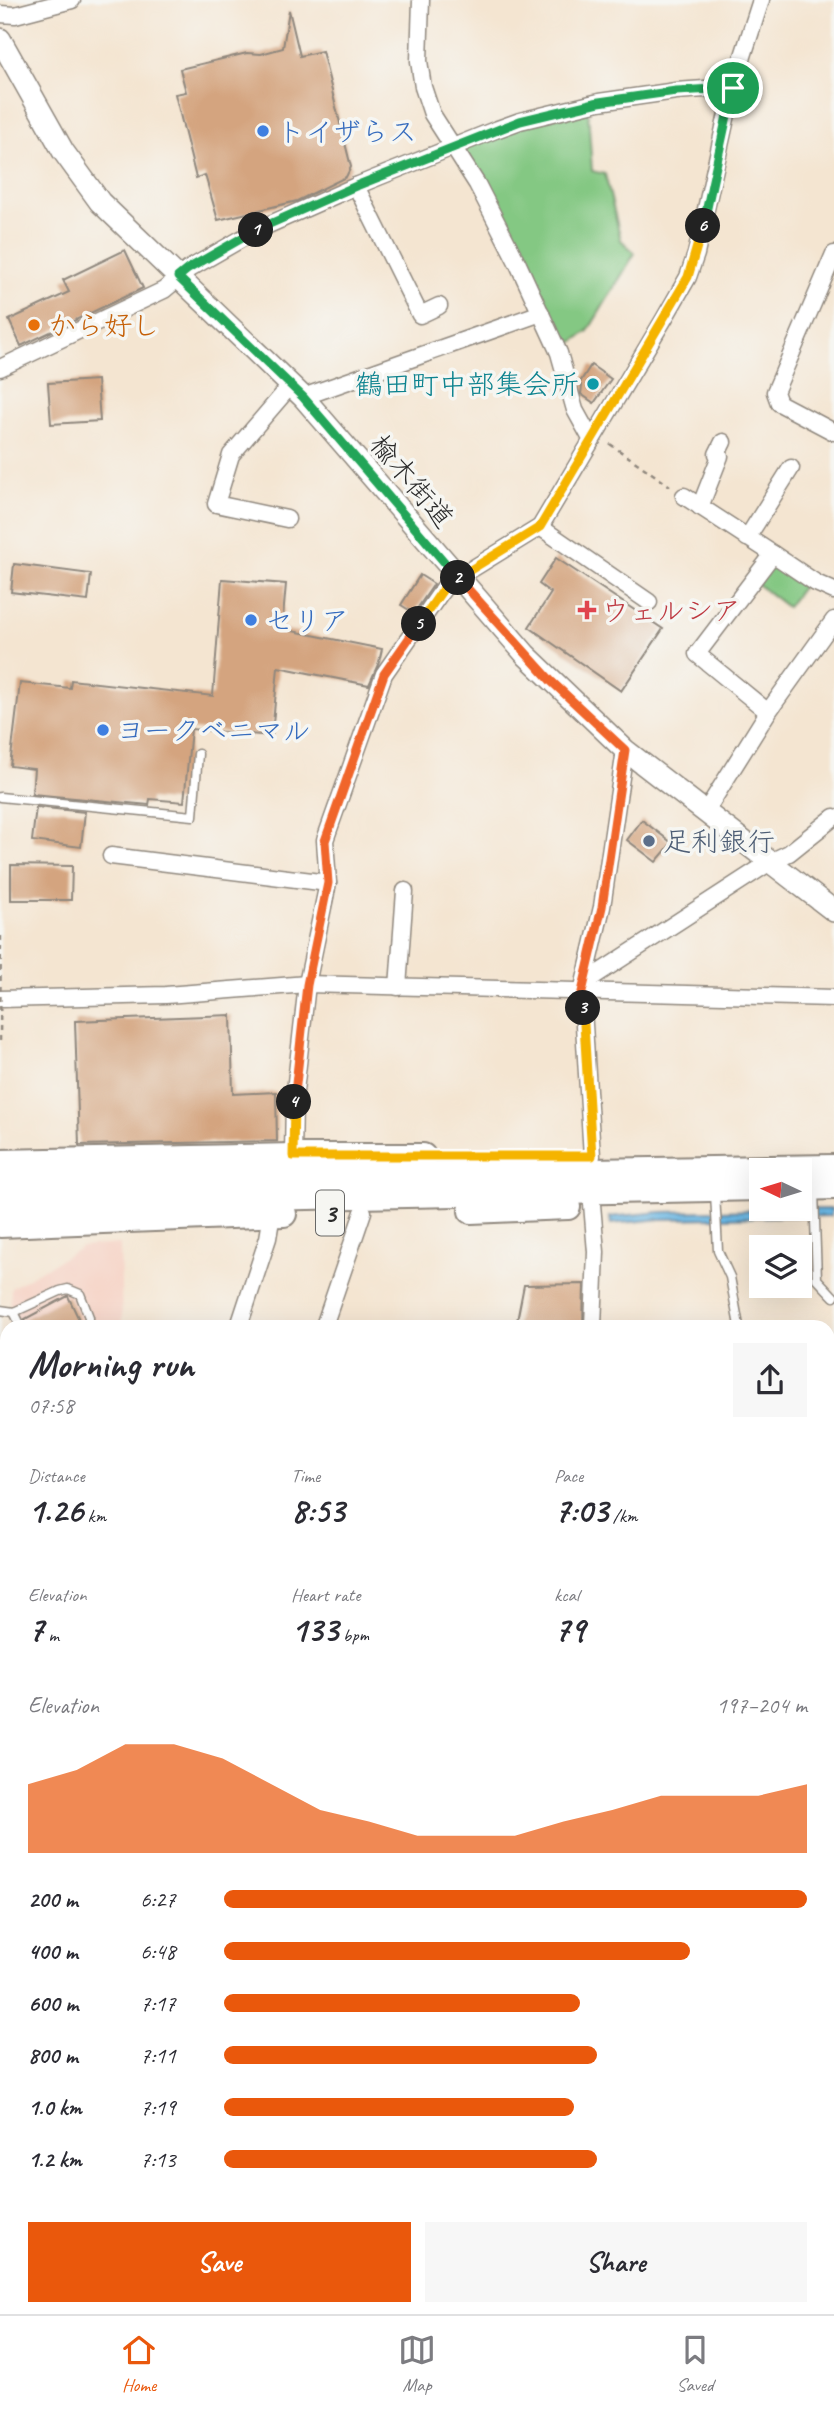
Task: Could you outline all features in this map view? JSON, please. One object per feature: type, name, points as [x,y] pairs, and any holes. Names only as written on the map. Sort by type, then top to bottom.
[{"type":"main road","name":"3","points":[[0,1162],[293,1156],[592,1156],[678,1168]]},
{"type":"main road","name":"3","points":[[0,1203],[225,1187],[678,1168],[834,1167]]},
{"type":"main road","name":"3","points":[[0,1181],[225,1187],[657,1189],[715,1197],[749,1190]]},
{"type":"main road","name":"3","points":[[0,1225],[272,1214],[526,1210],[592,1205],[657,1189]]},
{"type":"street","points":[[0,14],[15,15],[72,0]]},
{"type":"street","points":[[421,0],[419,61],[423,87],[432,114],[454,146],[492,213],[559,353],[575,410],[593,436]]},
{"type":"street","points":[[293,1156],[294,1100],[307,985],[328,883],[325,841],[384,674],[446,585],[540,527],[688,277],[708,206],[733,88],[761,0]]},
{"type":"street","name":"楡木街道","points":[[0,39],[48,126],[81,178],[128,231],[297,391],[551,681],[625,750],[834,911]]},
{"type":"street","points":[[0,368],[164,290],[188,269],[257,230],[454,146],[520,121],[599,102],[676,91],[733,88]]},
{"type":"street","points":[[356,186],[419,315],[439,306]]},
{"type":"street","points":[[834,254],[775,392],[779,403],[834,432]]},
{"type":"street","points":[[288,519],[216,504],[231,455],[297,391],[541,313]]},
{"type":"street","points":[[700,507],[723,442]]},
{"type":"street","points":[[747,538],[791,468]]},
{"type":"street","points":[[684,496],[816,583],[834,591]]},
{"type":"street","points":[[540,527],[649,602]]},
{"type":"street","points":[[768,712],[697,654],[773,554]]},
{"type":"street","points":[[706,811],[768,712],[834,620]]},
{"type":"street","points":[[592,1156],[584,987],[602,907],[625,750]]},
{"type":"street","points":[[584,987],[770,862],[789,853],[834,817]]},
{"type":"street","points":[[111,856],[328,883]]},
{"type":"street","points":[[398,987],[405,891]]},
{"type":"street","points":[[0,999],[166,995],[307,985],[584,987],[834,998]]},
{"type":"street","points":[[592,1205],[596,1252],[593,1320]]},
{"type":"street","points":[[326,1320],[363,1212]]},
{"type":"street","points":[[241,1320],[268,1237],[272,1214]]},
{"type":"lane","points":[[0,797],[193,816],[198,754]]},
{"type":"lane","points":[[816,1192],[817,1279],[834,1297]]},
{"type":"lane","points":[[715,1197],[718,1251],[730,1277],[738,1320]]},
{"type":"lane","points":[[0,1310],[15,1312],[60,1291],[75,1291],[80,1294],[89,1320]]},
{"type":"lane","points":[[15,1312],[18,1320]]},
{"type":"path","points":[[593,436],[684,496]]},
{"type":"path","points":[[0,1041],[1,931]]},
{"type":"shaded area","points":[[120,1244],[122,1320],[10,1320],[11,1288],[82,1247]]},
{"type":"green space","points":[[588,111],[592,171],[605,174],[621,240],[635,253],[588,331],[565,348],[463,148],[528,122]]},
{"type":"green space","points":[[776,566],[803,586],[787,607],[757,584],[768,569]]},
{"type":"water","points":[[812,1209],[832,1209],[831,1216],[812,1216]]},
{"type":"water","points":[[749,1210],[749,1217],[661,1219],[611,1224],[610,1217],[660,1212]]},
{"type":"building","name":"トイザらス","points":[[289,10],[300,56],[322,51],[351,167],[346,177],[297,201],[218,220],[205,175],[196,178],[175,94],[186,92],[180,69],[247,53],[261,54],[283,48]]},
{"type":"building","points":[[125,250],[143,288],[21,346],[9,320],[69,292],[63,280]]},
{"type":"building","name":"鶴田町中部集会所","points":[[591,365],[611,379],[594,403],[581,394],[582,386],[579,384]]},
{"type":"building","points":[[97,380],[100,421],[51,424],[48,383]]},
{"type":"building","name":"ウェルシア","points":[[556,558],[663,629],[621,691],[529,627],[551,593],[539,584]]},
{"type":"building","points":[[14,564],[91,574],[88,601],[11,592]]},
{"type":"building","points":[[420,575],[434,584],[414,613],[401,605]]},
{"type":"building","points":[[222,579],[286,584],[282,629],[382,649],[369,685],[278,667],[272,736],[191,729],[184,802],[150,799],[149,805],[32,794],[34,769],[10,766],[20,683],[70,688],[71,680],[213,696]]},
{"type":"building","points":[[36,807],[85,812],[81,847],[32,841]]},
{"type":"building","name":"足利銀行","points":[[642,820],[672,843],[656,862],[627,840]]},
{"type":"building","points":[[11,865],[72,866],[71,900],[11,900]]},
{"type":"building","points":[[231,1015],[233,1094],[276,1092],[277,1141],[79,1145],[75,1021]]},
{"type":"building","points":[[584,1284],[583,1320],[517,1320],[524,1285]]},
{"type":"building","points":[[68,1296],[79,1320],[25,1320]]},
{"type":"place","name":"トイザらス","points":[[263,131]]},
{"type":"place","name":"から好し","points":[[34,325]]},
{"type":"place","name":"鶴田町中部集会所","points":[[593,384]]},
{"type":"place","name":"ウェルシア","points":[[587,610]]},
{"type":"place","name":"セリア","points":[[251,620]]},
{"type":"place","name":"ヨークベニマル","points":[[103,730]]},
{"type":"place","name":"足利銀行","points":[[649,841]]},
{"type":"route","points":[[733,88],[676,91],[599,102],[520,121],[356,186],[257,230],[178,277],[303,397],[342,441],[458,577],[526,655],[625,750],[602,907],[582,992],[592,1156],[293,1156],[294,1100],[307,985],[328,883],[325,841],[384,674],[446,585],[458,577],[531,534],[540,527],[664,319],[688,277],[696,254],[733,88]]}]
